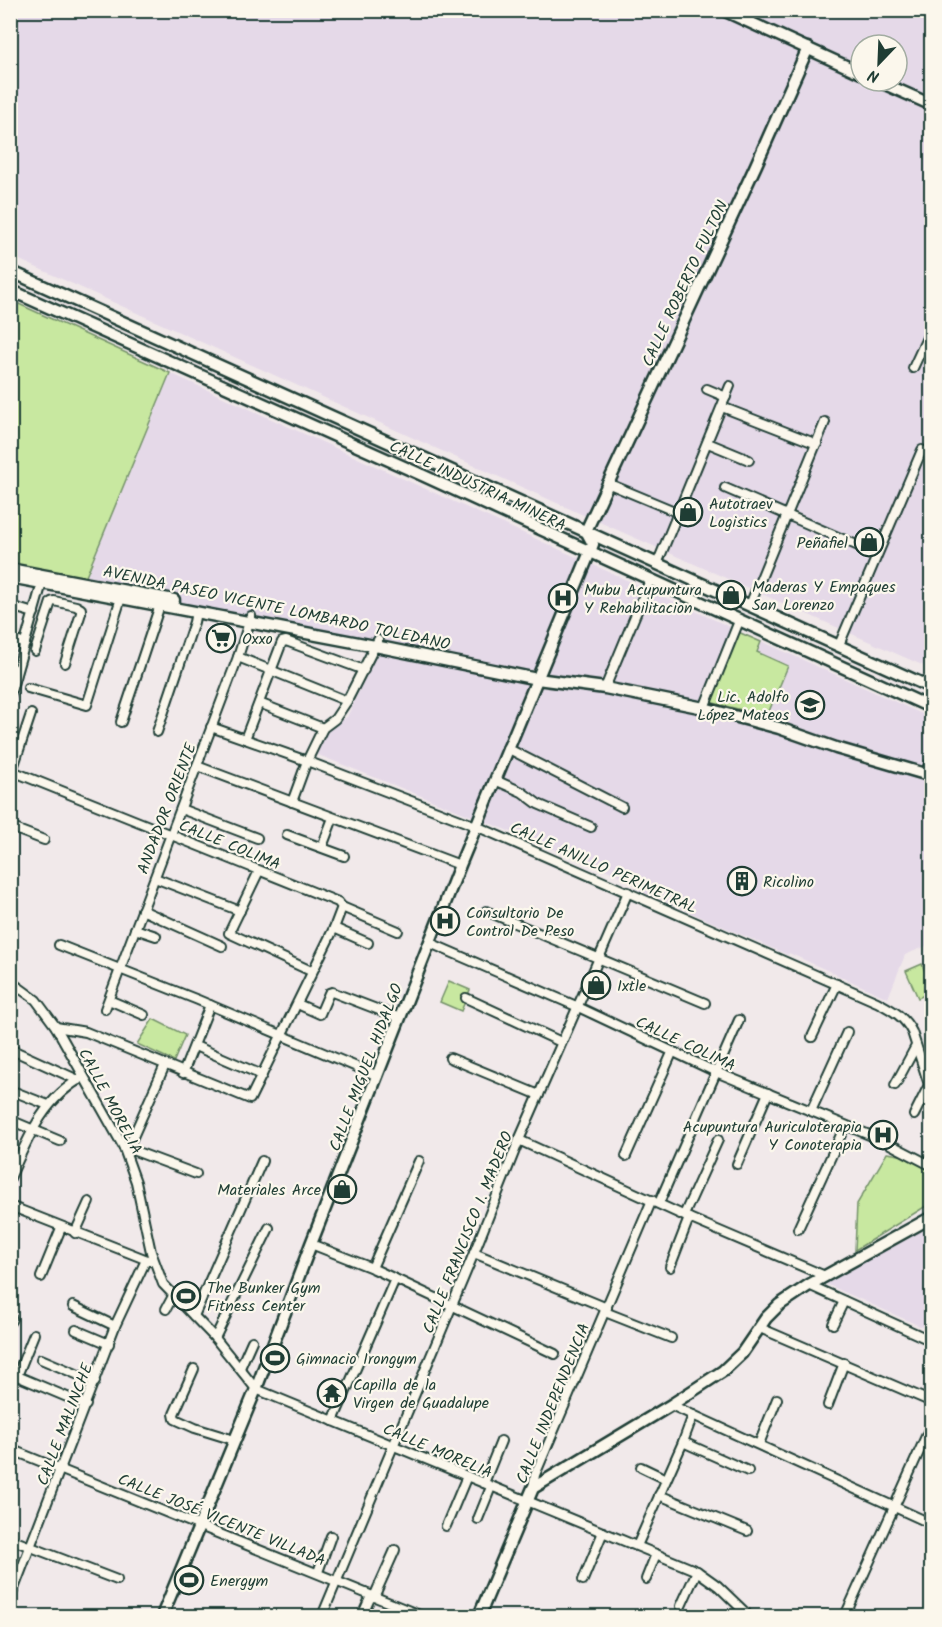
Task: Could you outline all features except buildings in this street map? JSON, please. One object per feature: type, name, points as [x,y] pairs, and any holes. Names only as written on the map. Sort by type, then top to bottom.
[{"type":"main road","points":[[723,10],[849,67]]},
{"type":"main road","name":"CALLE ROBERTO FULTON","points":[[586,531],[808,48]]},
{"type":"main road","points":[[905,93],[932,105]]},
{"type":"main road","name":"CALLE INDUSTRIA MINERA","points":[[10,271],[932,688]]},
{"type":"main road","name":"CALLE INDUSTRIA MINERA","points":[[10,290],[932,708]]},
{"type":"main road","points":[[586,531],[593,544],[590,552]]},
{"type":"main road","name":"CALLE MIGUEL HIDALGO","points":[[162,1617],[256,1389],[507,748],[590,552]]},
{"type":"main road","name":"AVENIDA PASEO VICENTE LOMBARDO TOLEDANO","points":[[10,569],[121,598],[250,619]]},
{"type":"main road","name":"AVENIDA PASEO VICENTE LOMBARDO TOLEDANO","points":[[10,577],[42,583],[80,586],[377,643],[537,679],[605,688],[704,708],[779,728],[836,748],[928,775]]},
{"type":"main road","points":[[794,645],[801,629]]},
{"type":"main road","points":[[533,1488],[671,1405],[734,1362],[779,1305],[809,1285],[932,1217]]},
{"type":"main road","name":"CALLE INDEPENDENCIA","points":[[479,1617],[533,1488]]},
{"type":"street","points":[[913,368],[932,327]]},
{"type":"street","points":[[657,564],[730,386]]},
{"type":"street","points":[[707,389],[726,397]]},
{"type":"street","points":[[722,407],[817,444]]},
{"type":"street","points":[[750,604],[825,422]]},
{"type":"street","points":[[708,443],[749,460]]},
{"type":"street","points":[[839,645],[922,450]]},
{"type":"street","points":[[607,483],[679,513]]},
{"type":"street","points":[[725,488],[877,554]]},
{"type":"street","points":[[605,688],[650,580]]},
{"type":"street","points":[[10,695],[13,675],[25,644],[42,583]]},
{"type":"street","points":[[76,606],[80,586]]},
{"type":"street","points":[[28,688],[84,706],[89,703],[121,598]]},
{"type":"street","points":[[35,651],[51,602],[76,606],[81,609],[81,613],[65,663]]},
{"type":"street","points":[[121,722],[160,605]]},
{"type":"street","points":[[10,606],[34,613]]},
{"type":"street","points":[[157,732],[196,612]]},
{"type":"street","name":"ANDADOR ORIENTE","points":[[105,1010],[238,657],[250,619]]},
{"type":"street","points":[[704,708],[739,621]]},
{"type":"street","points":[[10,639],[25,644]]},
{"type":"street","points":[[245,739],[281,643],[286,641],[364,670]]},
{"type":"street","points":[[292,802],[307,761],[323,728],[334,719],[347,701],[377,643]]},
{"type":"street","points":[[238,657],[347,701]]},
{"type":"street","points":[[259,703],[323,728]]},
{"type":"street","points":[[11,773],[31,714]]},
{"type":"street","name":"CALLE ANILLO PERIMETRAL","points":[[211,727],[476,826],[877,1002],[904,1018],[912,1032],[932,1094]]},
{"type":"street","points":[[507,748],[622,807]]},
{"type":"street","points":[[928,775],[932,758]]},
{"type":"street","points":[[197,766],[460,865]]},
{"type":"street","name":"CALLE COLIMA","points":[[11,773],[172,834],[398,932]]},
{"type":"street","points":[[495,780],[522,792],[538,804],[591,827]]},
{"type":"street","points":[[181,809],[257,838]]},
{"type":"street","points":[[322,847],[333,818]]},
{"type":"street","points":[[10,827],[44,840]]},
{"type":"street","points":[[287,835],[344,856]]},
{"type":"street","points":[[259,871],[229,933],[311,971]]},
{"type":"street","points":[[155,878],[240,911]]},
{"type":"street","name":"CALLE FRANCISCO I. MADERO","points":[[322,1617],[452,1307],[519,1140],[628,892]]},
{"type":"street","points":[[56,1027],[86,1032],[250,1099],[334,928],[340,905]]},
{"type":"street","points":[[142,910],[222,946]]},
{"type":"street","points":[[486,911],[705,1003]]},
{"type":"street","points":[[334,928],[368,943]]},
{"type":"street","points":[[135,929],[156,936]]},
{"type":"street","name":"CALLE COLIMA","points":[[430,943],[576,1006],[672,1053],[903,1150],[932,1166]]},
{"type":"street","points":[[59,945],[121,968],[378,1076]]},
{"type":"street","name":"CALLE MORELIA","points":[[10,981],[36,1000],[56,1027],[80,1078],[126,1147],[136,1182],[150,1261],[173,1296],[215,1338],[256,1389],[696,1571],[718,1586],[749,1617]]},
{"type":"street","points":[[812,1037],[837,984]]},
{"type":"street","points":[[302,1006],[320,1014],[329,993],[332,992],[400,1018]]},
{"type":"street","points":[[466,998],[561,1042]]},
{"type":"street","points":[[109,1000],[144,1015]]},
{"type":"street","points":[[183,1073],[210,1005]]},
{"type":"street","name":"CALLE INDEPENDENCIA","points":[[533,1488],[535,1475],[628,1254],[656,1202],[739,1020]]},
{"type":"street","points":[[811,1111],[847,1032]]},
{"type":"street","points":[[195,1046],[262,1075]]},
{"type":"street","points":[[895,1085],[916,1046]]},
{"type":"street","points":[[10,1049],[80,1078]]},
{"type":"street","points":[[626,1156],[672,1053]]},
{"type":"street","points":[[450,1058],[539,1095]]},
{"type":"street","points":[[165,1065],[126,1147],[196,1174]]},
{"type":"street","points":[[10,1178],[32,1129],[48,1105],[66,1087],[80,1078]]},
{"type":"street","points":[[914,1115],[929,1085]]},
{"type":"street","points":[[10,1090],[48,1105]]},
{"type":"street","points":[[737,1164],[768,1093]]},
{"type":"street","points":[[10,1120],[60,1141]]},
{"type":"street","points":[[798,1229],[845,1126]]},
{"type":"street","points":[[519,1140],[686,1217],[825,1276]]},
{"type":"street","points":[[670,1267],[686,1217],[718,1140]]},
{"type":"street","points":[[194,1316],[262,1161]]},
{"type":"street","points":[[372,1268],[419,1161]]},
{"type":"street","points":[[75,1233],[89,1202]]},
{"type":"street","points":[[10,1206],[61,1228],[150,1261]]},
{"type":"street","points":[[41,1277],[61,1228]]},
{"type":"street","points":[[215,1338],[268,1228]]},
{"type":"street","points":[[311,1244],[372,1268],[555,1354]]},
{"type":"street","points":[[474,1253],[671,1338]]},
{"type":"street","name":"CALLE MALINCHE","points":[[10,1599],[115,1326],[150,1261]]},
{"type":"street","points":[[333,1421],[395,1279]]},
{"type":"street","points":[[809,1285],[932,1341]]},
{"type":"street","points":[[166,1309],[173,1296]]},
{"type":"street","points":[[833,1324],[844,1301]]},
{"type":"street","points":[[73,1306],[115,1326]]},
{"type":"street","points":[[760,1328],[932,1402]]},
{"type":"street","points":[[76,1330],[109,1344]]},
{"type":"street","points":[[34,1334],[14,1374],[86,1405]]},
{"type":"street","points":[[240,1368],[252,1341]]},
{"type":"street","points":[[41,1359],[95,1382]]},
{"type":"street","points":[[828,1405],[844,1363]]},
{"type":"street","points":[[194,1369],[174,1414],[175,1419],[234,1440]]},
{"type":"street","points":[[759,1444],[777,1399]]},
{"type":"street","points":[[671,1405],[932,1524]]},
{"type":"street","points":[[637,1546],[693,1415]]},
{"type":"street","points":[[845,1617],[932,1423]]},
{"type":"street","points":[[478,1519],[501,1441]]},
{"type":"street","points":[[683,1442],[748,1471]]},
{"type":"street","name":"CALLE JOSÉ VICENTE VILLADA","points":[[10,1449],[200,1527],[318,1572],[422,1617]]},
{"type":"street","points":[[641,1467],[666,1479]]},
{"type":"street","points":[[446,1526],[466,1476]]},
{"type":"street","points":[[659,1495],[747,1531]]},
{"type":"street","points":[[583,1580],[603,1532]]},
{"type":"street","points":[[318,1572],[331,1536]]},
{"type":"street","points":[[10,1539],[117,1580]]},
{"type":"street","points":[[362,1617],[395,1550]]},
{"type":"street","points":[[646,1579],[656,1554]]},
{"type":"street","points":[[681,1606],[696,1571]]},
{"type":"shaded area","points":[[11,11],[931,11],[931,669],[579,513],[11,256]]},
{"type":"shaded area","points":[[170,373],[931,718],[931,944],[905,955],[888,998],[789,953],[788,955],[634,888],[636,883],[614,873],[316,754],[329,727],[347,717],[378,651],[85,579]]},
{"type":"shaded area","points":[[931,1221],[931,1331],[824,1283]]},
{"type":"green space","points":[[10,300],[170,373],[85,579],[11,564]]},
{"type":"green space","points":[[736,631],[761,642],[757,652],[788,666],[767,716],[709,702]]},
{"type":"green space","points":[[922,964],[931,992],[918,998],[906,971]]},
{"type":"green space","points":[[449,981],[470,990],[461,1011],[440,1002]]},
{"type":"green space","points":[[153,1019],[185,1035],[174,1061],[137,1044]]},
{"type":"green space","points":[[887,1153],[918,1158],[931,1169],[931,1203],[855,1250],[857,1204]]},
{"type":"place","name":"Autotraev Logistics","points":[[688,512]]},
{"type":"place","name":"Peñafiel","points":[[869,542]]},
{"type":"place","name":"Maderas Y Empaques San Lorenzo","points":[[731,595]]},
{"type":"place","name":"Mubu Acupuntura Y Rehabilitacion","points":[[563,598]]},
{"type":"place","name":"Oxxo","points":[[221,638]]},
{"type":"place","name":"Lic. Adolfo López Mateos","points":[[810,705]]},
{"type":"place","name":"Ricolino","points":[[742,881]]},
{"type":"place","name":"Consultorio De Control De Peso","points":[[445,921]]},
{"type":"place","name":"Ixtle","points":[[596,985]]},
{"type":"place","name":"Acupuntura Auriculoterapia Y Conoterapia","points":[[883,1135]]},
{"type":"place","name":"Materiales Arce","points":[[342,1189]]},
{"type":"place","name":"The Bunker Gym Fitness Center","points":[[186,1296]]},
{"type":"place","name":"Gimnacio Irongym","points":[[275,1358]]},
{"type":"place","name":"Capilla de la Virgen de Guadalupe","points":[[332,1393]]},
{"type":"place","name":"Energym","points":[[189,1580]]}]
